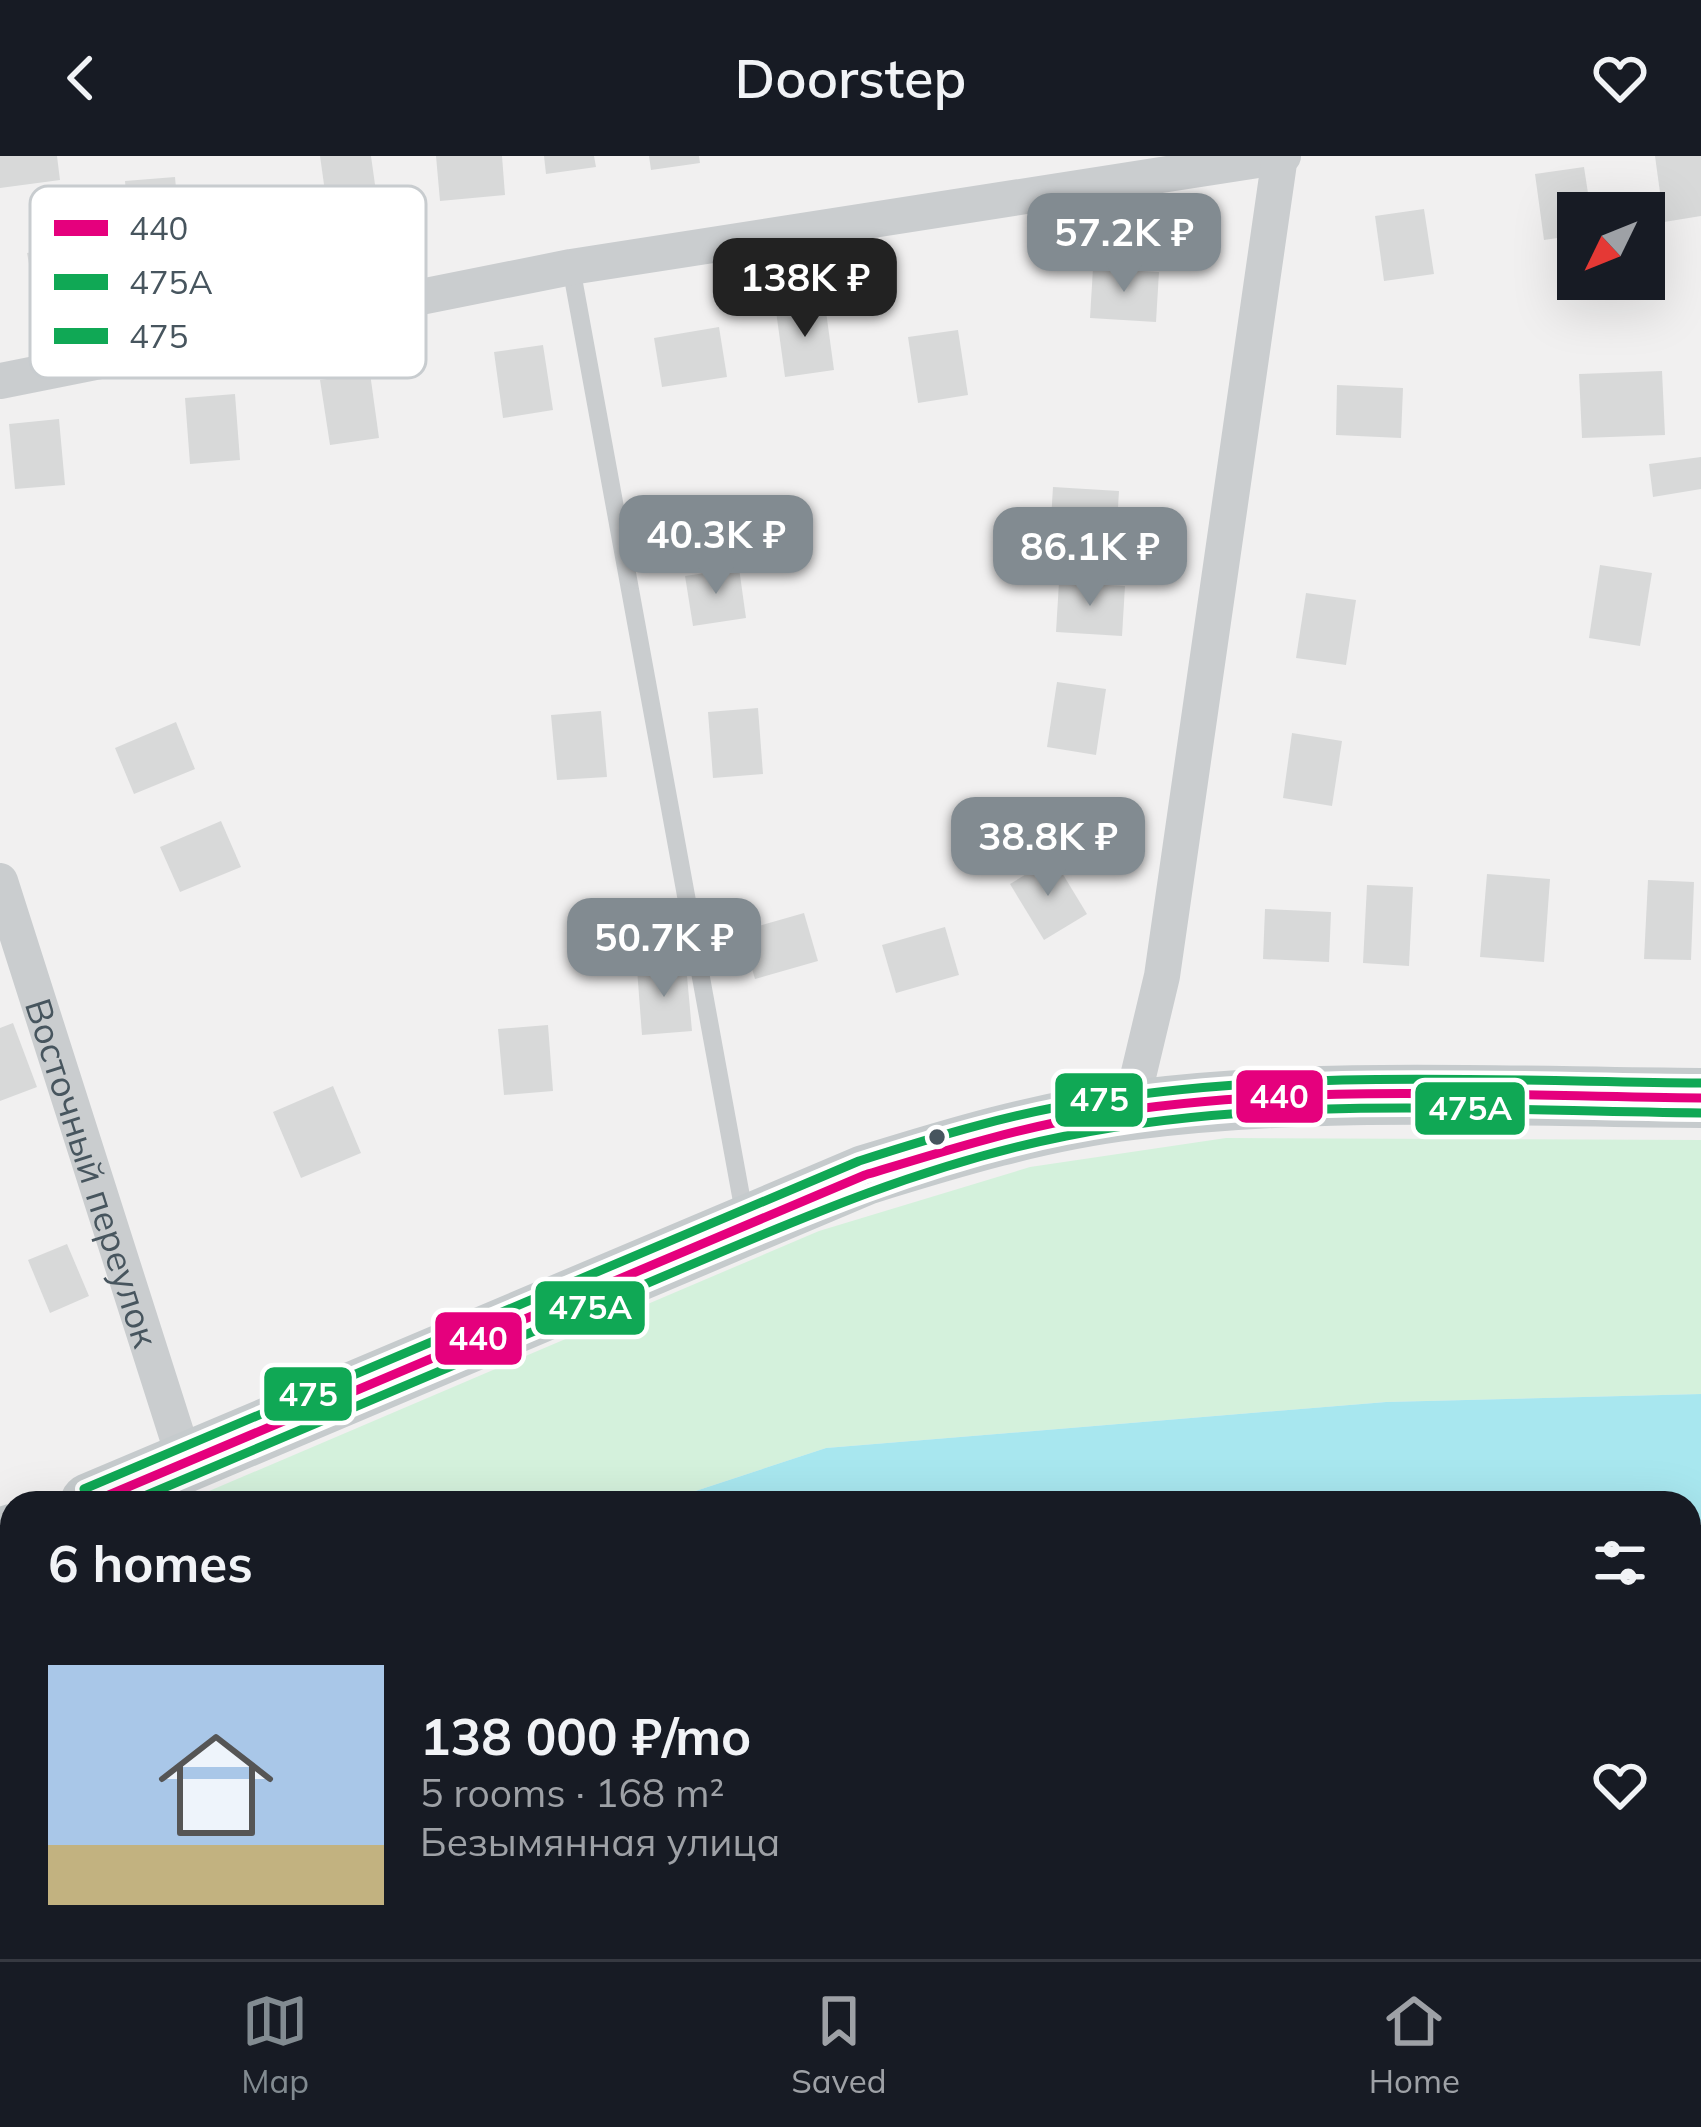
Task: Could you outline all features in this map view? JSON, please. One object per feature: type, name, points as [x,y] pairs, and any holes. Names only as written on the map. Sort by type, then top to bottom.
[{"type":"main road","points":[[120,1491],[865,1175],[966,1144],[1130,1110],[1270,1099],[1701,1098]]},
{"type":"street","points":[[426,296],[571,267],[1281,156],[1162,976],[1130,1110]]},
{"type":"street","points":[[0,381],[30,375]]},
{"type":"street","name":"Восточный переулок","points":[[0,881],[186,1464]]},
{"type":"lane","points":[[571,267],[747,1225]]},
{"type":"green space","points":[[1226,1138],[1701,1140],[1701,1394],[1386,1402],[826,1448],[695,1491],[209,1491],[819,1231],[1030,1167]]},
{"type":"water","points":[[1701,1394],[1701,1491],[695,1491],[826,1448],[1386,1402]]},
{"type":"building","points":[[0,156],[57,156],[60,180],[0,188]]},
{"type":"building","points":[[320,156],[371,156],[375,186],[324,186]]},
{"type":"building","points":[[436,156],[502,156],[505,195],[440,201]]},
{"type":"building","points":[[544,156],[594,156],[596,167],[546,174]]},
{"type":"building","points":[[649,156],[699,156],[700,163],[651,170]]},
{"type":"building","points":[[1655,156],[1701,156],[1701,216],[1665,222],[1665,192],[1660,192]]},
{"type":"building","points":[[1584,167],[1588,192],[1557,192],[1557,238],[1544,240],[1535,174]]},
{"type":"building","points":[[175,177],[176,186],[125,186],[125,181]]},
{"type":"building","points":[[1424,209],[1434,274],[1384,281],[1375,216]]},
{"type":"building","points":[[1093,268],[1159,272],[1156,322],[1090,318]]},
{"type":"building","points":[[825,304],[834,370],[785,377],[776,311]]},
{"type":"building","points":[[719,327],[727,377],[662,387],[654,338]]},
{"type":"building","points":[[958,330],[968,395],[918,403],[908,337]]},
{"type":"building","points":[[543,345],[553,410],[503,418],[494,352]]},
{"type":"building","points":[[1662,371],[1665,435],[1582,438],[1579,374]]},
{"type":"building","points":[[371,378],[379,438],[330,445],[320,380]]},
{"type":"building","points":[[1337,385],[1403,388],[1401,438],[1336,435]]},
{"type":"building","points":[[235,394],[240,460],[190,464],[185,398]]},
{"type":"building","points":[[59,419],[65,485],[15,489],[9,424]]},
{"type":"building","points":[[1701,457],[1701,489],[1653,497],[1649,464]]},
{"type":"building","points":[[1053,487],[1119,491],[1116,541],[1050,537]]},
{"type":"building","points":[[1600,565],[1652,573],[1640,646],[1589,638]]},
{"type":"building","points":[[739,568],[746,618],[693,626],[685,576]]},
{"type":"building","points":[[1059,582],[1125,586],[1122,636],[1056,632]]},
{"type":"building","points":[[1306,593],[1356,600],[1346,665],[1296,658]]},
{"type":"building","points":[[1057,682],[1106,689],[1096,755],[1047,747]]},
{"type":"building","points":[[758,708],[763,774],[713,778],[708,712]]},
{"type":"building","points":[[601,711],[607,777],[557,780],[551,715]]},
{"type":"building","points":[[176,722],[195,769],[134,794],[115,748]]},
{"type":"building","points":[[1292,733],[1342,741],[1332,806],[1283,798]]},
{"type":"building","points":[[221,821],[241,867],[180,892],[160,847]]},
{"type":"building","points":[[1053,858],[1087,914],[1044,940],[1010,884]]},
{"type":"building","points":[[1487,874],[1550,879],[1544,962],[1480,957]]},
{"type":"building","points":[[1648,880],[1694,882],[1691,960],[1644,959]]},
{"type":"building","points":[[1367,885],[1413,887],[1409,966],[1363,963]]},
{"type":"building","points":[[1265,909],[1331,912],[1329,962],[1263,959]]},
{"type":"building","points":[[804,913],[818,961],[755,979],[741,931]]},
{"type":"building","points":[[945,927],[959,975],[896,993],[882,945]]},
{"type":"building","points":[[686,965],[692,1031],[642,1035],[637,969]]},
{"type":"building","points":[[13,1023],[37,1087],[0,1101],[0,1028]]},
{"type":"building","points":[[548,1025],[553,1091],[504,1095],[498,1029]]},
{"type":"building","points":[[333,1086],[361,1153],[301,1178],[273,1112]]},
{"type":"building","points":[[67,1244],[89,1296],[50,1313],[28,1260]]},
{"type":"transit line","name":"475","points":[[84,1489],[859,1161],[1007,1118],[1173,1090],[1324,1080],[1701,1083]]},
{"type":"transit line","name":"440","points":[[118,1491],[865,1175],[1008,1134],[1096,1115],[1246,1098],[1398,1093],[1701,1098]]},
{"type":"transit line","name":"475А","points":[[156,1491],[786,1225],[895,1183],[1008,1149],[1144,1123],[1223,1114],[1382,1108],[1701,1113]]}]
